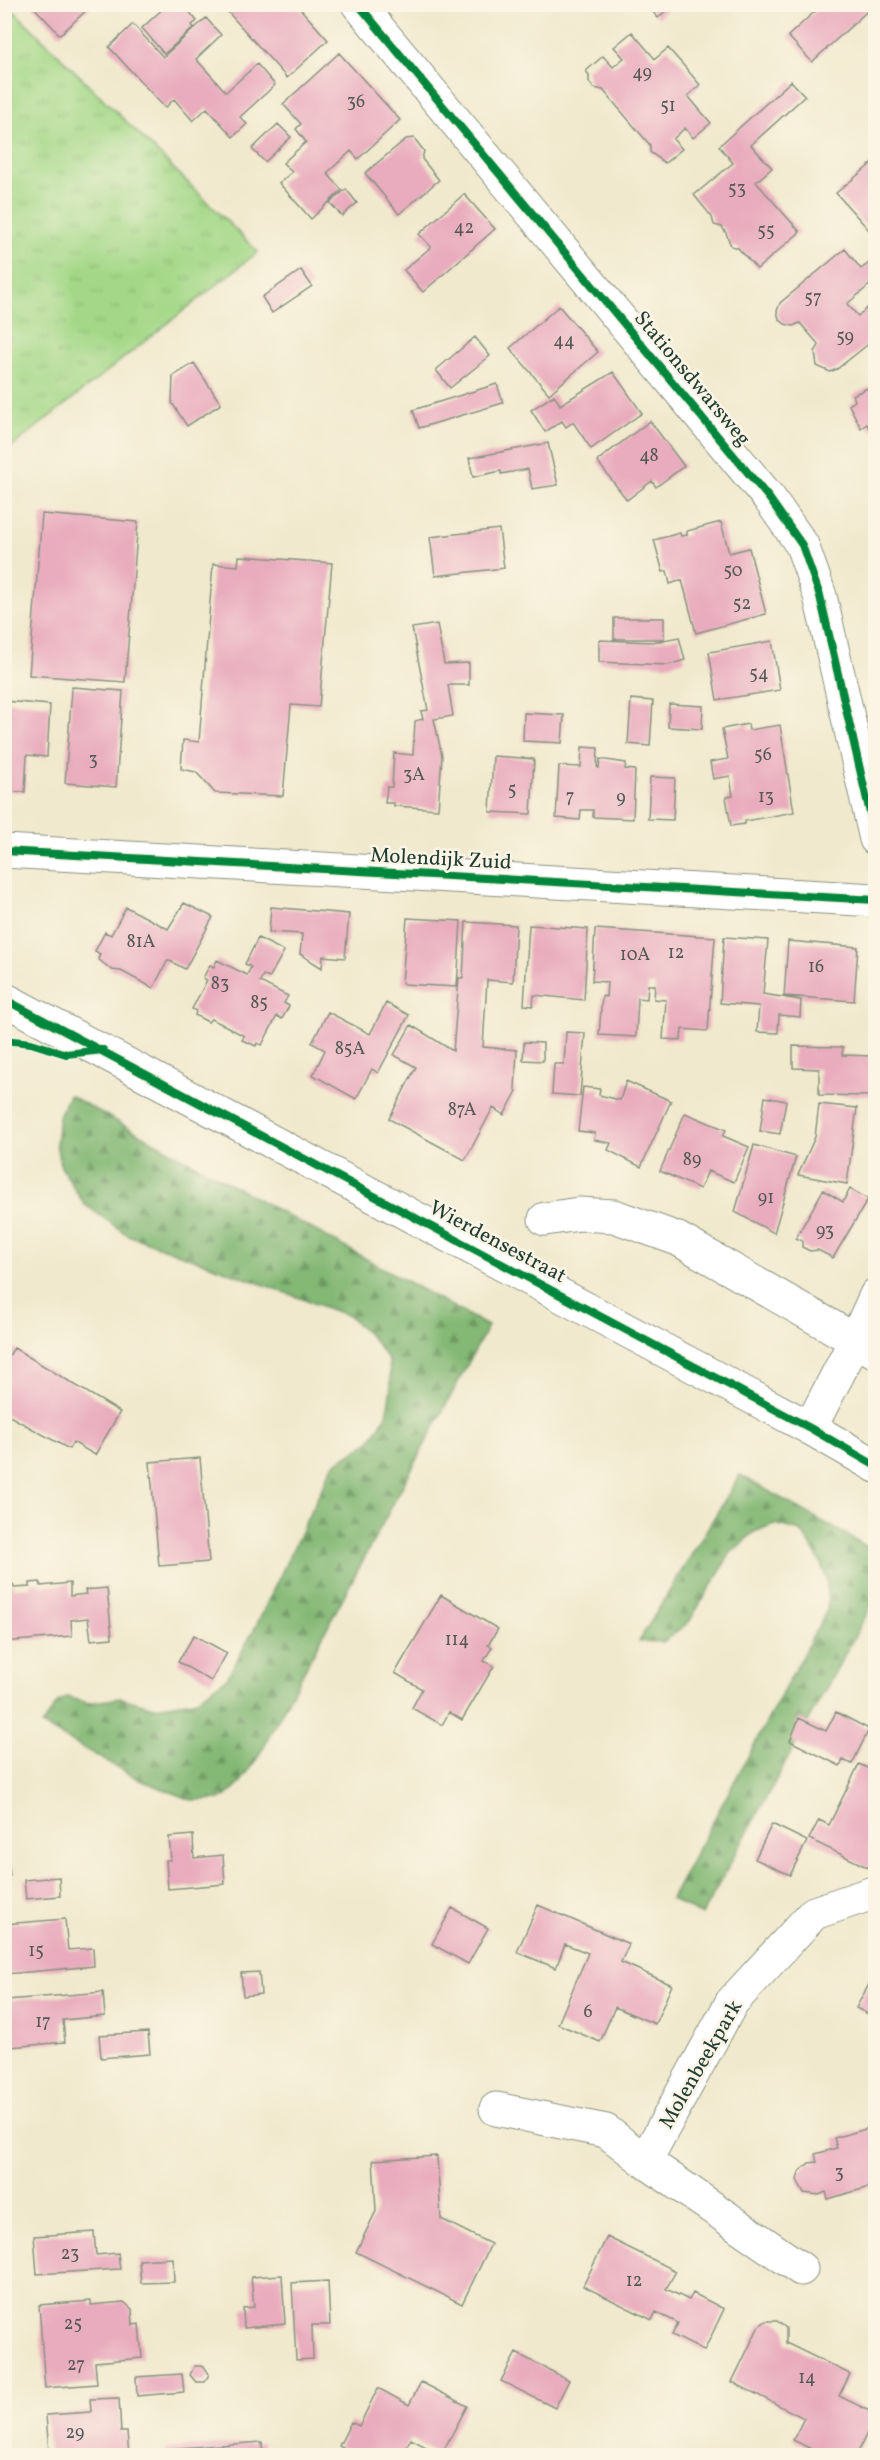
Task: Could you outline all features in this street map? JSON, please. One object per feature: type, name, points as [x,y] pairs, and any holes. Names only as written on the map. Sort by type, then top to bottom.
[{"type":"street","name":"Stationsdwarsweg","points":[[358,4],[769,498],[802,545],[820,596],[876,839]]},
{"type":"street","name":"Molendijk Zuid","points":[[4,851],[876,900]]},
{"type":"street","name":"Wierdensestraat","points":[[4,999],[810,1428],[876,1466]]},
{"type":"street","name":"Wierdensestraat","points":[[545,1219],[579,1214],[614,1216],[678,1239],[865,1346]]},
{"type":"street","points":[[810,1428],[865,1346],[876,1294]]},
{"type":"street","name":"Molenbeekpark","points":[[645,2161],[732,2002],[814,1913],[876,1892]]},
{"type":"street","points":[[496,2109],[606,2131],[645,2161],[801,2269]]},
{"type":"green space","points":[[4,5],[8,5],[258,252],[5,452]]},
{"type":"green space","points":[[69,1095],[488,1326],[258,1757],[240,1783],[222,1799],[192,1800],[140,1780],[42,1725],[58,1702],[67,1697],[88,1703],[121,1698],[154,1707],[194,1701],[227,1678],[256,1626],[333,1465],[370,1441],[387,1415],[391,1385],[389,1361],[374,1340],[349,1316],[128,1235],[84,1204],[61,1167],[56,1144],[59,1117]]},
{"type":"green space","points":[[740,1475],[875,1551],[875,1599],[702,1915],[671,1899],[827,1610],[826,1577],[814,1550],[801,1531],[774,1524],[754,1532],[730,1554],[689,1622],[663,1642],[639,1641]]},
{"type":"building","points":[[31,4],[93,4],[60,35]]},
{"type":"building","points":[[168,4],[183,4],[197,21],[192,25],[194,27],[164,54],[142,28]]},
{"type":"building","points":[[234,4],[296,4],[328,40],[287,78],[227,11]]},
{"type":"building","points":[[646,4],[673,4],[658,18]]},
{"type":"building","points":[[823,4],[875,4],[812,62],[788,36]]},
{"type":"building","points":[[206,18],[221,35],[196,59],[226,92],[257,64],[275,85],[240,117],[247,124],[233,137],[207,108],[193,121],[174,99],[165,108],[109,47],[133,24],[163,57]]},
{"type":"building","points":[[632,32],[655,59],[668,48],[684,66],[700,85],[688,96],[711,123],[693,138],[685,128],[673,139],[682,149],[665,163],[650,152],[650,145],[603,90],[594,88],[589,82],[589,75],[586,71],[603,56],[613,67],[624,58],[614,47]]},
{"type":"building","points":[[339,53],[400,120],[358,159],[351,151],[327,173],[342,190],[311,219],[279,183],[292,172],[283,163],[306,142],[296,129],[301,124],[283,104]]},
{"type":"building","points":[[791,81],[805,96],[751,145],[772,168],[756,182],[800,232],[757,269],[738,248],[731,246],[722,227],[714,225],[712,217],[694,195],[733,163],[719,146]]},
{"type":"building","points":[[278,124],[291,137],[265,162],[252,149]]},
{"type":"building","points":[[414,138],[424,151],[422,159],[439,180],[399,214],[365,173],[406,139]]},
{"type":"building","points":[[876,160],[876,225],[869,230],[836,193]]},
{"type":"building","points":[[346,189],[357,203],[342,216],[330,203]]},
{"type":"building","points":[[464,194],[495,229],[423,292],[404,270],[431,247],[419,234]]},
{"type":"building","points":[[845,249],[861,269],[876,258],[876,287],[872,283],[847,304],[858,316],[872,304],[876,308],[876,338],[830,372],[817,366],[815,352],[819,345],[800,323],[793,326],[785,324],[779,319],[777,311],[780,303]]},
{"type":"building","points":[[301,270],[312,286],[272,313],[262,297]]},
{"type":"building","points":[[559,306],[598,352],[549,394],[510,348]]},
{"type":"building","points":[[475,337],[490,356],[450,388],[436,370]]},
{"type":"building","points":[[194,363],[221,404],[187,426],[172,403],[173,376]]},
{"type":"building","points":[[613,372],[642,413],[591,449],[573,422],[566,427],[562,421],[545,432],[531,410],[554,395],[560,405]]},
{"type":"building","points":[[497,384],[503,403],[419,428],[413,410]]},
{"type":"building","points":[[876,384],[876,427],[870,430],[867,424],[861,428],[849,405],[855,401],[853,395]]},
{"type":"building","points":[[650,421],[684,466],[656,487],[652,481],[627,500],[597,461]]},
{"type":"building","points":[[548,443],[558,485],[532,489],[528,469],[501,474],[501,471],[473,477],[469,458]]},
{"type":"building","points":[[42,514],[138,522],[125,682],[29,675]]},
{"type":"building","points":[[721,522],[729,553],[749,548],[766,614],[696,633],[682,580],[670,584],[667,571],[663,572],[654,540],[680,533],[681,536],[687,535],[687,531]]},
{"type":"building","points":[[499,529],[504,568],[435,576],[430,537]]},
{"type":"building","points":[[239,556],[332,563],[319,707],[291,705],[283,796],[215,793],[196,772],[181,769],[183,740],[199,742],[213,564],[238,566]]},
{"type":"building","points":[[614,618],[664,618],[664,639],[614,639]]},
{"type":"building","points":[[437,624],[444,664],[469,663],[469,685],[448,685],[453,716],[434,719],[442,756],[438,809],[394,806],[394,803],[385,803],[387,787],[392,787],[394,753],[413,755],[415,721],[423,719],[421,711],[428,710],[412,628]]},
{"type":"building","points":[[679,637],[685,660],[668,665],[599,662],[599,640],[653,642]]},
{"type":"building","points":[[772,641],[780,690],[717,700],[709,652]]},
{"type":"building","points":[[72,687],[123,691],[116,787],[65,783]]},
{"type":"building","points":[[631,699],[653,701],[650,746],[628,744]]},
{"type":"building","points":[[4,701],[50,705],[47,757],[27,755],[25,792],[4,791]]},
{"type":"building","points":[[669,704],[703,706],[702,729],[668,727]]},
{"type":"building","points":[[524,713],[564,715],[562,743],[523,741]]},
{"type":"building","points":[[748,724],[749,730],[780,725],[794,812],[745,821],[745,824],[731,826],[726,797],[733,796],[730,776],[713,779],[710,762],[728,759],[722,729]]},
{"type":"building","points":[[582,747],[598,748],[597,767],[599,768],[600,759],[626,763],[625,769],[635,770],[633,819],[593,817],[593,810],[581,810],[580,820],[556,818],[559,766],[581,767]]},
{"type":"building","points":[[493,756],[534,759],[531,814],[490,812]]},
{"type":"building","points":[[650,777],[675,778],[673,820],[648,819]]},
{"type":"building","points":[[184,903],[213,917],[185,969],[168,960],[153,988],[121,971],[112,970],[98,959],[100,954],[95,951],[105,932],[111,935],[126,907],[168,929]]},
{"type":"building","points":[[271,907],[349,914],[345,958],[323,956],[322,968],[300,954],[302,934],[269,932]]},
{"type":"building","points":[[407,918],[461,921],[457,987],[402,984]]},
{"type":"building","points":[[466,922],[516,925],[513,982],[487,980],[483,1047],[517,1050],[515,1089],[517,1091],[504,1115],[493,1108],[465,1160],[389,1119],[416,1067],[394,1055],[411,1025],[453,1051],[459,978],[463,978]]},
{"type":"building","points":[[529,925],[588,929],[584,1000],[534,995],[533,1006],[524,1005]]},
{"type":"building","points":[[595,929],[715,937],[708,1031],[682,1029],[681,1040],[663,1039],[666,1000],[654,999],[655,985],[648,985],[647,999],[638,998],[636,1037],[599,1035],[602,996],[606,997],[607,982],[592,981]]},
{"type":"building","points":[[724,937],[768,940],[763,994],[801,1000],[800,1017],[779,1015],[778,1033],[757,1032],[759,1006],[720,1003]]},
{"type":"building","points":[[258,938],[284,951],[269,978],[263,975],[260,982],[288,996],[284,1003],[289,1006],[282,1019],[277,1016],[262,1045],[257,1043],[256,1046],[242,1040],[244,1036],[226,1026],[211,1019],[208,1022],[195,1015],[196,1011],[192,1009],[207,980],[203,978],[210,965],[214,967],[217,960],[247,975],[251,967],[245,964]]},
{"type":"building","points":[[788,941],[858,947],[854,1001],[784,996]]},
{"type":"building","points":[[386,1003],[409,1015],[378,1073],[372,1069],[356,1099],[313,1075],[325,1050],[312,1043],[328,1012],[370,1034]]},
{"type":"building","points":[[566,1032],[585,1033],[580,1096],[552,1094],[554,1064],[564,1064]]},
{"type":"building","points":[[524,1042],[543,1043],[543,1061],[523,1060]]},
{"type":"building","points":[[793,1046],[843,1047],[842,1055],[872,1056],[872,1096],[819,1095],[819,1069],[793,1068]]},
{"type":"building","points":[[626,1081],[671,1101],[641,1167],[608,1150],[611,1143],[594,1140],[595,1133],[578,1131],[583,1087],[600,1089],[599,1095],[620,1100]]},
{"type":"building","points":[[765,1097],[786,1101],[780,1134],[760,1131]]},
{"type":"building","points":[[819,1104],[857,1108],[847,1184],[798,1175],[815,1137]]},
{"type":"building","points":[[685,1113],[726,1130],[723,1136],[749,1147],[734,1182],[708,1171],[700,1189],[660,1171]]},
{"type":"building","points":[[754,1145],[796,1157],[774,1233],[735,1212]]},
{"type":"building","points":[[850,1189],[868,1199],[833,1258],[818,1250],[810,1251],[802,1247],[802,1241],[796,1238],[823,1190],[843,1202]]},
{"type":"building","points":[[14,1348],[120,1412],[95,1455],[73,1442],[69,1449],[4,1413],[4,1363]]},
{"type":"building","points":[[200,1458],[209,1562],[159,1566],[150,1462]]},
{"type":"building","points":[[40,1582],[41,1586],[70,1583],[70,1596],[86,1594],[85,1590],[107,1588],[112,1638],[91,1640],[88,1618],[71,1620],[72,1636],[4,1642],[4,1585],[13,1584],[14,1588],[30,1587],[30,1583]]},
{"type":"building","points":[[441,1595],[498,1629],[488,1645],[492,1647],[484,1661],[494,1666],[462,1720],[449,1712],[442,1725],[412,1708],[422,1689],[395,1673]]},
{"type":"building","points":[[194,1635],[227,1653],[211,1681],[178,1662]]},
{"type":"building","points":[[836,1712],[869,1729],[852,1764],[843,1760],[840,1766],[790,1741],[799,1718],[826,1731]]},
{"type":"building","points":[[859,1764],[876,1772],[876,1866],[873,1870],[809,1839],[819,1820],[829,1825]]},
{"type":"building","points":[[772,1824],[807,1841],[790,1875],[755,1859]]},
{"type":"building","points":[[4,1829],[10,1876],[4,1877]]},
{"type":"building","points":[[193,1835],[194,1858],[223,1855],[225,1884],[168,1889],[166,1860],[171,1860],[169,1837]]},
{"type":"building","points":[[59,1877],[60,1896],[26,1899],[24,1880]]},
{"type":"building","points":[[538,1905],[629,1944],[621,1962],[672,1985],[655,2024],[615,2007],[600,2042],[558,2024],[588,1953],[565,1944],[556,1968],[517,1952]]},
{"type":"building","points":[[452,1908],[488,1928],[468,1964],[432,1944]]},
{"type":"building","points":[[65,1919],[68,1950],[93,1948],[94,1966],[6,1974],[4,1924]]},
{"type":"building","points":[[259,1972],[261,1994],[243,1996],[241,1973]]},
{"type":"building","points":[[872,1979],[876,1981],[876,2018],[856,2008]]},
{"type":"building","points":[[103,1992],[105,2016],[63,2020],[65,2042],[11,2047],[7,2000]]},
{"type":"building","points":[[148,2032],[150,2054],[101,2058],[99,2035]]},
{"type":"building","points":[[876,2126],[876,2185],[828,2199],[826,2192],[819,2195],[804,2193],[797,2180],[799,2172],[809,2163],[817,2162],[815,2154],[837,2148],[834,2138]]},
{"type":"building","points":[[437,2156],[441,2219],[491,2244],[462,2304],[356,2252],[376,2211],[373,2160]]},
{"type":"building","points":[[94,2232],[96,2255],[118,2253],[120,2269],[37,2274],[34,2236]]},
{"type":"building","points":[[607,2237],[676,2271],[666,2289],[689,2300],[693,2293],[724,2309],[704,2351],[672,2335],[678,2323],[656,2312],[652,2320],[583,2286]]},
{"type":"building","points":[[173,2258],[174,2282],[141,2283],[139,2260]]},
{"type":"building","points":[[282,2275],[285,2324],[244,2328],[243,2308],[254,2307],[251,2277]]},
{"type":"building","points":[[328,2281],[330,2325],[312,2325],[313,2359],[296,2360],[292,2283]]},
{"type":"building","points":[[91,2301],[91,2305],[124,2302],[132,2309],[133,2325],[139,2324],[142,2358],[95,2362],[97,2384],[45,2388],[39,2305]]},
{"type":"building","points":[[766,2321],[777,2321],[786,2328],[786,2343],[850,2374],[839,2396],[876,2414],[856,2456],[825,2456],[793,2440],[804,2418],[732,2382],[759,2326]]},
{"type":"building","points":[[516,2353],[569,2380],[555,2408],[501,2381]]},
{"type":"building","points":[[194,2366],[204,2366],[209,2374],[205,2382],[196,2382],[190,2375]]},
{"type":"building","points":[[182,2374],[184,2392],[137,2396],[136,2377]]},
{"type":"building","points":[[421,2382],[467,2406],[441,2455],[411,2439],[402,2456],[357,2456],[339,2446],[351,2422],[359,2426],[378,2388],[409,2405]]},
{"type":"building","points":[[119,2398],[121,2432],[127,2432],[129,2456],[67,2456],[66,2452],[49,2453],[46,2415],[91,2412],[90,2399]]},
{"type":"building","points":[[262,2442],[263,2456],[165,2456],[165,2449]]},
{"type":"cycle path","points":[[358,4],[769,498],[802,545],[820,596],[876,839]]},
{"type":"cycle path","points":[[4,851],[876,900]]},
{"type":"cycle path","points":[[4,999],[810,1428],[876,1466]]},
{"type":"cycle path","points":[[4,1040],[31,1043],[66,1054],[103,1050]]}]
